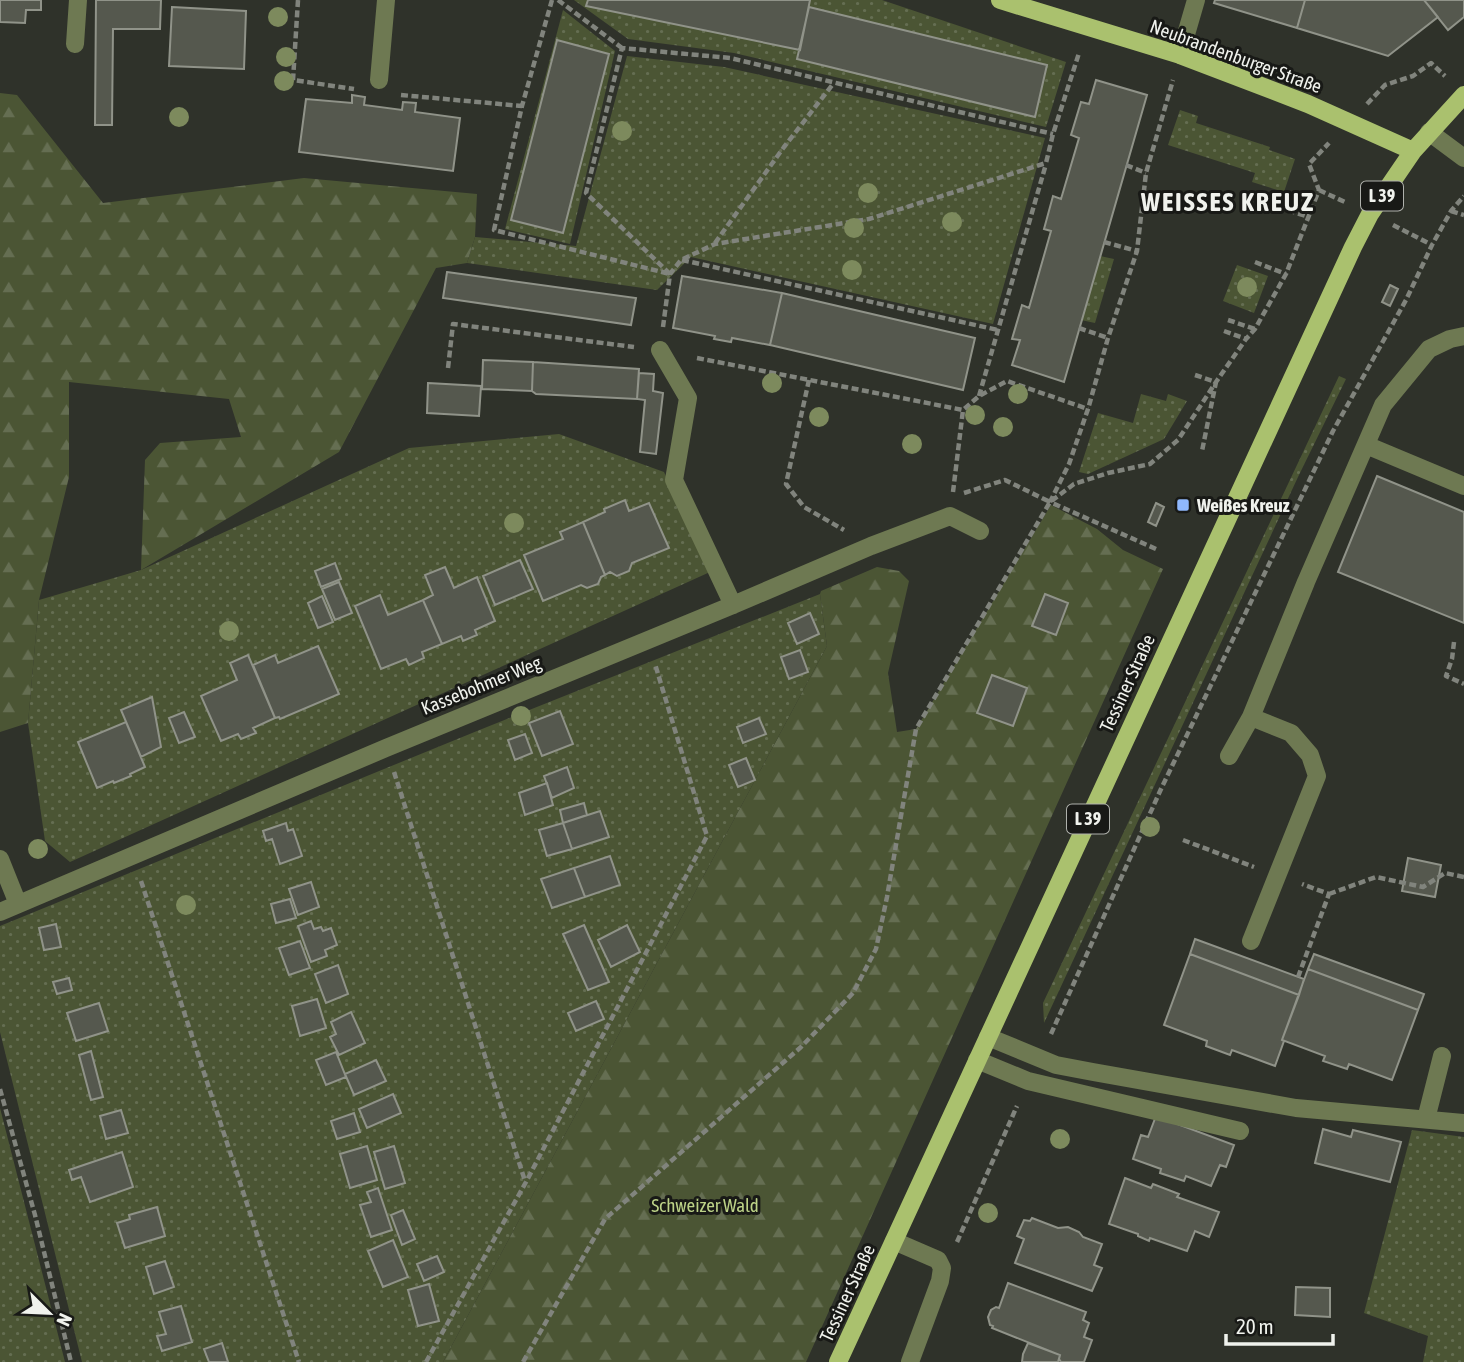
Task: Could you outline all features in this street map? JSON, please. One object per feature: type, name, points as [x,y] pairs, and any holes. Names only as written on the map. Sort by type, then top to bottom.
[{"type":"main road","name":"Neubrandenburger Straße","points":[[1000,0],[1180,55],[1308,104],[1413,151]]},
{"type":"main road","name":"Tessiner Straße","points":[[838,1362],[1353,247],[1370,214],[1413,151],[1464,95]]},
{"type":"street","points":[[75,44],[78,0]]},
{"type":"street","points":[[379,80],[386,0]]},
{"type":"street","points":[[1180,55],[1196,0]]},
{"type":"street","points":[[1429,132],[1464,158]]},
{"type":"street","points":[[1229,756],[1251,718],[1306,582],[1383,405],[1429,349],[1464,336]]},
{"type":"street","points":[[660,351],[688,398],[674,480],[733,605]]},
{"type":"street","points":[[1366,445],[1464,486]]},
{"type":"street","points":[[950,516],[980,531]]},
{"type":"street","name":"Kassebohmer Weg","points":[[0,912],[871,545],[950,516]]},
{"type":"street","points":[[1251,718],[1291,733],[1310,755],[1317,776],[1251,942]]},
{"type":"street","points":[[0,859],[18,904]]},
{"type":"street","points":[[988,1037],[1056,1065],[1093,1072],[1296,1108],[1464,1123]]},
{"type":"street","points":[[1426,1119],[1442,1056]]},
{"type":"street","points":[[977,1060],[1028,1081],[1240,1131]]},
{"type":"street","name":"Tessiner Straße","points":[[894,1241],[938,1260],[942,1268],[940,1281]]},
{"type":"street","points":[[910,1362],[940,1281]]},
{"type":"path","points":[[552,0],[522,106],[494,230],[670,274]]},
{"type":"path","points":[[558,0],[622,48],[730,58],[1053,134]]},
{"type":"path","points":[[622,48],[586,193],[670,274]]},
{"type":"path","points":[[979,397],[1079,51]]},
{"type":"path","points":[[523,1362],[605,1219],[801,1046],[853,993],[876,949],[916,729],[1050,502],[1069,464],[1137,251],[1146,173],[1180,55]]},
{"type":"path","points":[[1349,122],[1385,85],[1413,76],[1431,64]]},
{"type":"path","points":[[715,243],[833,84]]},
{"type":"path","points":[[660,351],[670,274],[681,260],[715,243],[869,219],[1046,163]]},
{"type":"path","points":[[1050,502],[1074,484],[1150,464],[1178,440],[1255,329],[1286,274],[1319,190],[1309,164]]},
{"type":"path","points":[[1126,165],[1146,173]]},
{"type":"path","points":[[1040,1059],[1161,789],[1327,443],[1406,300],[1432,245],[1451,211],[1464,196]]},
{"type":"path","points":[[1268,204],[1309,216]]},
{"type":"path","points":[[1451,211],[1464,215]]},
{"type":"path","points":[[1104,242],[1137,251]]},
{"type":"path","points":[[681,260],[998,330]]},
{"type":"path","points":[[1255,262],[1286,274]]},
{"type":"path","points":[[1228,320],[1255,329]]},
{"type":"path","points":[[447,368],[453,324],[660,351],[963,410]]},
{"type":"path","points":[[1079,328],[1108,338]]},
{"type":"path","points":[[1224,331],[1246,339]]},
{"type":"path","points":[[1195,375],[1216,382]]},
{"type":"path","points":[[809,380],[786,484],[804,507],[871,545]]},
{"type":"path","points":[[950,516],[963,410],[979,397],[1007,382],[1088,409]]},
{"type":"path","points":[[1202,451],[1216,382]]},
{"type":"path","points":[[1050,502],[1156,549]]},
{"type":"path","points":[[426,1362],[526,1182],[707,836],[647,640]]},
{"type":"path","points":[[1454,642],[1446,676],[1464,684]]},
{"type":"path","points":[[386,748],[526,1182]]},
{"type":"path","points":[[133,855],[299,1362]]},
{"type":"path","points":[[1329,894],[1376,877],[1423,887],[1445,873],[1464,877]]},
{"type":"path","points":[[940,1281],[1028,1081]]},
{"type":"path","points":[[0,1089],[35,1215],[71,1362]]},
{"type":"green space","points":[[574,0],[882,0],[1066,62],[1046,127],[734,53],[628,39]]},
{"type":"green space","points":[[563,10],[615,51],[570,244],[505,229]]},
{"type":"green space","points":[[627,56],[724,67],[1045,138],[993,324],[691,257],[657,290],[467,263],[475,237],[576,246]]},
{"type":"green space","points":[[0,93],[17,95],[103,203],[304,178],[477,194],[475,237],[467,263],[436,268],[339,452],[141,570],[145,460],[160,443],[241,437],[229,399],[69,382],[69,477],[39,600],[28,723],[0,732]]},
{"type":"green space","points":[[1180,110],[1198,116],[1196,123],[1270,147],[1269,150],[1295,159],[1284,192],[1252,182],[1255,173],[1168,145]]},
{"type":"green space","points":[[1100,256],[1114,259],[1095,323],[1081,320]]},
{"type":"green space","points":[[1237,265],[1268,276],[1254,313],[1223,301]]},
{"type":"green space","points":[[1339,376],[1346,379],[1044,1023],[1043,1003]]},
{"type":"green space","points":[[1141,394],[1166,401],[1168,394],[1187,401],[1164,439],[1088,474],[1079,472],[1098,413],[1133,423]]},
{"type":"green space","points":[[559,434],[664,472],[710,572],[70,862],[45,841],[28,723],[39,600],[141,570],[409,448]]},
{"type":"green space","name":"Schweizer Wald","points":[[1051,505],[1097,529],[1123,550],[1163,569],[806,1362],[443,1362],[827,646],[821,591],[877,567],[899,571],[909,581],[888,673],[897,732],[916,729]]},
{"type":"green space","points":[[820,594],[827,646],[443,1362],[82,1362],[0,1032],[0,926]]},
{"type":"green space","points":[[0,1108],[65,1362],[0,1362]]},
{"type":"green space","points":[[1412,1130],[1464,1137],[1464,1362],[1423,1362],[1428,1336],[1364,1313]]},
{"type":"building","points":[[0,0],[41,0],[41,10],[26,10],[25,23],[0,22]]},
{"type":"building","points":[[96,0],[161,0],[160,29],[113,29],[112,125],[95,125]]},
{"type":"building","points":[[588,0],[810,0],[800,50],[586,6]]},
{"type":"building","points":[[1215,0],[1305,0],[1297,28],[1214,3]]},
{"type":"building","points":[[1305,0],[1424,0],[1438,17],[1388,56],[1297,28]]},
{"type":"building","points":[[1424,0],[1464,0],[1464,17],[1448,30]]},
{"type":"building","points":[[172,7],[246,11],[244,69],[169,66]]},
{"type":"building","points":[[809,7],[1047,65],[1035,117],[797,59]]},
{"type":"building","points":[[557,40],[609,54],[563,233],[511,220]]},
{"type":"building","points":[[1096,80],[1147,95],[1064,382],[1012,365],[1020,340],[1012,339],[1022,305],[1029,308],[1051,231],[1044,229],[1053,196],[1061,199],[1079,138],[1071,135],[1081,102],[1089,104]]},
{"type":"building","points":[[352,95],[365,97],[364,105],[402,110],[403,102],[416,103],[415,112],[460,118],[453,171],[299,152],[306,99],[352,103]]},
{"type":"building","points":[[447,272],[636,298],[631,325],[443,298]]},
{"type":"building","points":[[682,276],[782,293],[770,345],[732,338],[731,342],[673,328]]},
{"type":"building","points":[[1390,285],[1398,289],[1390,306],[1382,302]]},
{"type":"building","points":[[782,293],[975,338],[963,390],[770,345]]},
{"type":"building","points":[[483,360],[533,362],[532,391],[482,389]]},
{"type":"building","points":[[533,362],[639,369],[637,399],[536,394],[532,391]]},
{"type":"building","points":[[639,373],[654,374],[653,391],[663,393],[656,454],[640,452],[645,400],[637,399]]},
{"type":"building","points":[[428,383],[481,386],[479,416],[427,413]]},
{"type":"building","points":[[1377,476],[1464,512],[1464,623],[1338,572]]},
{"type":"building","points":[[625,500],[629,511],[649,503],[669,548],[632,563],[629,571],[617,576],[610,572],[605,575],[583,522]]},
{"type":"building","points":[[1156,503],[1164,507],[1156,526],[1148,522]]},
{"type":"building","points":[[583,522],[605,575],[598,584],[587,588],[581,585],[543,601],[524,555],[563,539],[560,532]]},
{"type":"building","points":[[520,560],[533,589],[495,605],[483,576]]},
{"type":"building","points":[[335,563],[341,579],[321,587],[315,571]]},
{"type":"building","points":[[445,567],[454,588],[477,577],[495,621],[475,630],[477,635],[463,641],[461,636],[442,644],[423,600],[433,595],[425,575]]},
{"type":"building","points":[[339,582],[352,613],[335,620],[322,589]]},
{"type":"building","points":[[1045,594],[1068,603],[1056,635],[1032,626]]},
{"type":"building","points":[[380,595],[388,615],[423,600],[442,644],[422,652],[424,658],[409,665],[406,659],[381,669],[355,606]]},
{"type":"building","points":[[322,596],[333,622],[318,628],[308,603]]},
{"type":"building","points":[[810,613],[819,634],[797,644],[788,623]]},
{"type":"building","points":[[318,646],[339,694],[280,719],[275,718],[253,665],[275,655],[278,663]]},
{"type":"building","points":[[800,650],[808,672],[789,679],[781,657]]},
{"type":"building","points":[[248,655],[275,718],[253,728],[256,733],[241,739],[238,734],[221,741],[201,696],[237,680],[230,663]]},
{"type":"building","points":[[992,675],[1027,688],[1013,726],[977,713]]},
{"type":"building","points":[[152,697],[161,747],[141,757],[121,710]]},
{"type":"building","points":[[560,711],[573,744],[542,756],[529,723]]},
{"type":"building","points":[[184,712],[195,737],[179,743],[169,718]]},
{"type":"building","points":[[759,718],[766,734],[743,743],[737,727]]},
{"type":"building","points":[[126,722],[145,767],[130,774],[131,776],[97,788],[78,742]]},
{"type":"building","points":[[525,734],[532,753],[515,760],[508,740]]},
{"type":"building","points":[[746,758],[755,780],[738,787],[729,765]]},
{"type":"building","points":[[567,767],[574,788],[552,798],[544,776]]},
{"type":"building","points":[[547,783],[553,805],[525,815],[519,793]]},
{"type":"building","points":[[584,803],[587,815],[563,823],[560,810]]},
{"type":"building","points":[[600,811],[609,837],[572,849],[563,823]]},
{"type":"building","points":[[286,823],[288,831],[293,829],[302,856],[280,864],[272,839],[266,841],[263,831]]},
{"type":"building","points":[[563,823],[572,849],[547,856],[539,830]]},
{"type":"building","points":[[610,856],[620,885],[585,897],[574,868]]},
{"type":"building","points":[[1408,858],[1441,865],[1435,897],[1402,891]]},
{"type":"building","points":[[574,868],[585,897],[552,908],[541,879]]},
{"type":"building","points":[[311,882],[319,907],[298,915],[289,889]]},
{"type":"building","points":[[290,899],[296,918],[276,923],[271,904]]},
{"type":"building","points":[[311,921],[314,929],[321,927],[323,931],[331,928],[337,945],[325,950],[327,956],[311,962],[298,926]]},
{"type":"building","points":[[56,924],[61,947],[44,950],[39,928]]},
{"type":"building","points":[[584,925],[609,982],[588,990],[563,934]]},
{"type":"building","points":[[627,925],[640,952],[611,967],[598,940]]},
{"type":"building","points":[[1195,939],[1304,979],[1299,995],[1190,954]]},
{"type":"building","points":[[300,941],[310,968],[289,975],[279,948]]},
{"type":"building","points":[[1190,954],[1299,995],[1275,1066],[1232,1050],[1230,1055],[1206,1046],[1207,1041],[1164,1025]]},
{"type":"building","points":[[1314,954],[1424,994],[1418,1010],[1308,969]]},
{"type":"building","points":[[338,965],[348,994],[326,1003],[315,974]]},
{"type":"building","points":[[1308,969],[1418,1010],[1392,1080],[1349,1064],[1347,1069],[1323,1061],[1325,1056],[1282,1040]]},
{"type":"building","points":[[69,978],[72,990],[57,994],[53,982]]},
{"type":"building","points":[[317,999],[326,1028],[300,1036],[292,1006]]},
{"type":"building","points":[[596,1001],[604,1019],[576,1031],[568,1013]]},
{"type":"building","points":[[99,1003],[108,1031],[76,1041],[67,1013]]},
{"type":"building","points":[[351,1012],[365,1043],[339,1055],[330,1037],[336,1034],[331,1022]]},
{"type":"building","points":[[91,1051],[103,1097],[91,1100],[79,1055]]},
{"type":"building","points":[[336,1052],[346,1077],[326,1085],[316,1060]]},
{"type":"building","points":[[376,1060],[386,1081],[354,1095],[345,1074]]},
{"type":"building","points":[[393,1094],[401,1113],[367,1128],[359,1109]]},
{"type":"building","points":[[121,1110],[128,1133],[106,1139],[100,1116]]},
{"type":"building","points":[[354,1113],[360,1132],[337,1139],[331,1121]]},
{"type":"building","points":[[1156,1116],[1234,1145],[1226,1167],[1220,1165],[1211,1186],[1186,1176],[1184,1181],[1160,1173],[1161,1169],[1133,1159],[1141,1135],[1148,1137]]},
{"type":"building","points":[[1323,1129],[1351,1137],[1353,1130],[1401,1142],[1390,1182],[1315,1163]]},
{"type":"building","points":[[367,1146],[377,1180],[350,1188],[340,1154]]},
{"type":"building","points":[[394,1146],[405,1183],[385,1189],[374,1152]]},
{"type":"building","points":[[122,1152],[133,1187],[90,1202],[81,1177],[72,1180],[69,1170]]},
{"type":"building","points":[[1125,1178],[1151,1188],[1153,1184],[1179,1194],[1177,1197],[1219,1212],[1209,1237],[1195,1231],[1187,1251],[1150,1238],[1149,1241],[1138,1234],[1109,1224]]},
{"type":"building","points":[[378,1188],[392,1230],[371,1237],[360,1205],[371,1202],[367,1192]]},
{"type":"building","points":[[157,1207],[165,1236],[125,1248],[117,1223],[130,1219],[129,1215]]},
{"type":"building","points":[[403,1210],[415,1239],[402,1245],[391,1215]]},
{"type":"building","points":[[1032,1218],[1058,1228],[1068,1227],[1083,1237],[1102,1244],[1094,1265],[1102,1268],[1092,1291],[1015,1263],[1024,1239],[1017,1236],[1024,1220],[1030,1221]]},
{"type":"building","points":[[393,1240],[408,1277],[383,1287],[368,1251]]},
{"type":"building","points":[[437,1256],[444,1272],[424,1281],[417,1264]]},
{"type":"building","points":[[165,1261],[174,1287],[154,1294],[146,1267]]},
{"type":"building","points":[[1008,1283],[1086,1312],[1083,1320],[1089,1323],[1084,1337],[1092,1340],[1084,1362],[1061,1362],[1060,1355],[992,1328],[988,1317],[991,1310],[999,1308]]},
{"type":"building","points":[[429,1284],[439,1321],[418,1326],[408,1290]]},
{"type":"building","points":[[1296,1287],[1330,1288],[1330,1317],[1295,1315]]},
{"type":"building","points":[[181,1306],[192,1342],[162,1351],[157,1336],[166,1334],[159,1312]]},
{"type":"building","points":[[222,1343],[228,1362],[209,1362],[204,1349]]},
{"type":"building","points":[[1028,1343],[1060,1355],[1058,1362],[1022,1362]]},
{"type":"place","name":"Weißes Kreuz","points":[[1183,505]]},
{"type":"district","name":"WEISSES KREUZ","points":[[1228,202]]}]
